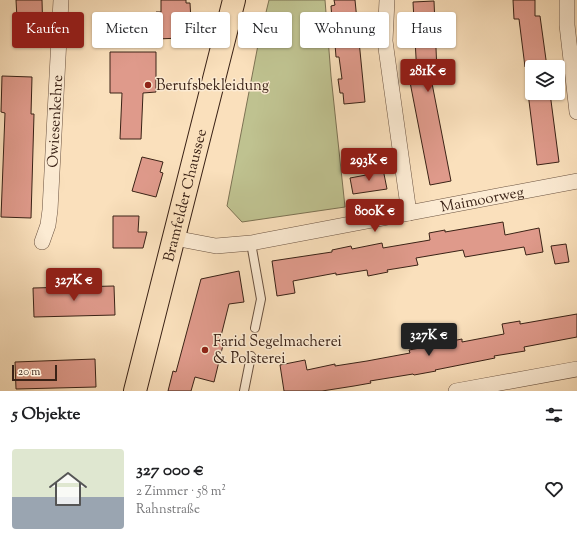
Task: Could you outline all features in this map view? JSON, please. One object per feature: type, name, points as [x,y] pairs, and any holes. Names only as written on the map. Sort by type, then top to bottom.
[{"type":"main road","name":"Bramfelder Chaussee","points":[[135,391],[234,0]]},
{"type":"street","name":"Owiesenkehre","points":[[42,242],[48,225],[50,210],[61,0]]},
{"type":"street","points":[[387,0],[385,41],[409,213]]},
{"type":"street","points":[[567,0],[567,25],[577,112]]},
{"type":"street","name":"Maimoorweg","points":[[174,238],[216,246],[251,242],[577,182]]},
{"type":"street","points":[[456,391],[577,368]]},
{"type":"lane","points":[[251,242],[261,299],[255,328]]},
{"type":"lane","points":[[244,391],[251,356]]},
{"type":"green space","points":[[269,0],[325,0],[326,12],[300,12],[300,48],[329,48],[345,207],[242,222],[227,206],[257,48],[292,48],[292,12],[266,12]]},
{"type":"building","points":[[16,0],[42,0],[42,12],[17,12]]},
{"type":"building","points":[[161,0],[186,0],[186,3],[190,3],[190,12],[171,12],[171,38],[163,39],[163,12],[161,12]]},
{"type":"building","points":[[334,0],[355,0],[356,12],[331,12],[331,6],[335,5]]},
{"type":"building","points":[[513,0],[535,0],[535,16],[540,16],[546,60],[525,60],[525,67],[519,19],[514,19]]},
{"type":"building","points":[[434,1],[434,12],[414,12],[413,2]]},
{"type":"building","points":[[335,48],[360,48],[365,102],[344,104],[343,93],[340,93],[338,79],[342,79],[339,57],[336,57]]},
{"type":"building","points":[[415,48],[436,48],[437,72],[430,73],[451,181],[430,185],[409,77],[417,76]]},
{"type":"building","points":[[110,52],[156,52],[156,92],[143,93],[141,139],[120,139],[122,93],[110,93]]},
{"type":"building","points":[[2,76],[32,77],[31,114],[34,114],[31,218],[1,217],[5,113],[1,112]]},
{"type":"building","points":[[529,100],[551,100],[559,162],[537,165]]},
{"type":"building","points":[[142,157],[163,162],[160,172],[163,173],[156,197],[132,191]]},
{"type":"building","points":[[383,169],[387,189],[353,194],[350,178],[366,175],[365,172]]},
{"type":"building","points":[[113,216],[139,216],[138,232],[147,232],[143,248],[113,248]]},
{"type":"building","points":[[503,222],[505,235],[539,228],[543,252],[526,255],[524,247],[465,257],[463,250],[416,258],[418,265],[387,270],[388,272],[368,276],[367,270],[336,275],[336,273],[293,281],[295,293],[277,296],[272,261],[332,252],[332,250],[351,246],[352,249],[382,243],[383,248],[430,240],[429,233],[445,230],[445,232]]},
{"type":"building","points":[[566,244],[569,262],[555,264],[551,246]]},
{"type":"building","points":[[239,271],[244,302],[229,304],[220,340],[224,341],[214,382],[195,377],[191,391],[168,391],[173,371],[176,372],[201,279]]},
{"type":"building","points":[[114,286],[115,315],[34,317],[33,288]]},
{"type":"building","points":[[577,314],[577,337],[524,347],[525,351],[494,356],[495,358],[435,370],[436,371],[370,381],[371,383],[354,386],[322,391],[284,391],[280,365],[305,360],[307,370],[335,364],[335,366],[367,361],[410,353],[409,350],[462,339],[462,342],[504,334],[502,324],[520,321],[520,324]]},
{"type":"building","points":[[95,359],[96,387],[16,389],[15,362]]},
{"type":"place","name":"Berufsbekleidung","points":[[148,85]]},
{"type":"place","name":"Farid Segelmacherei & Polsterei","points":[[205,350]]}]
